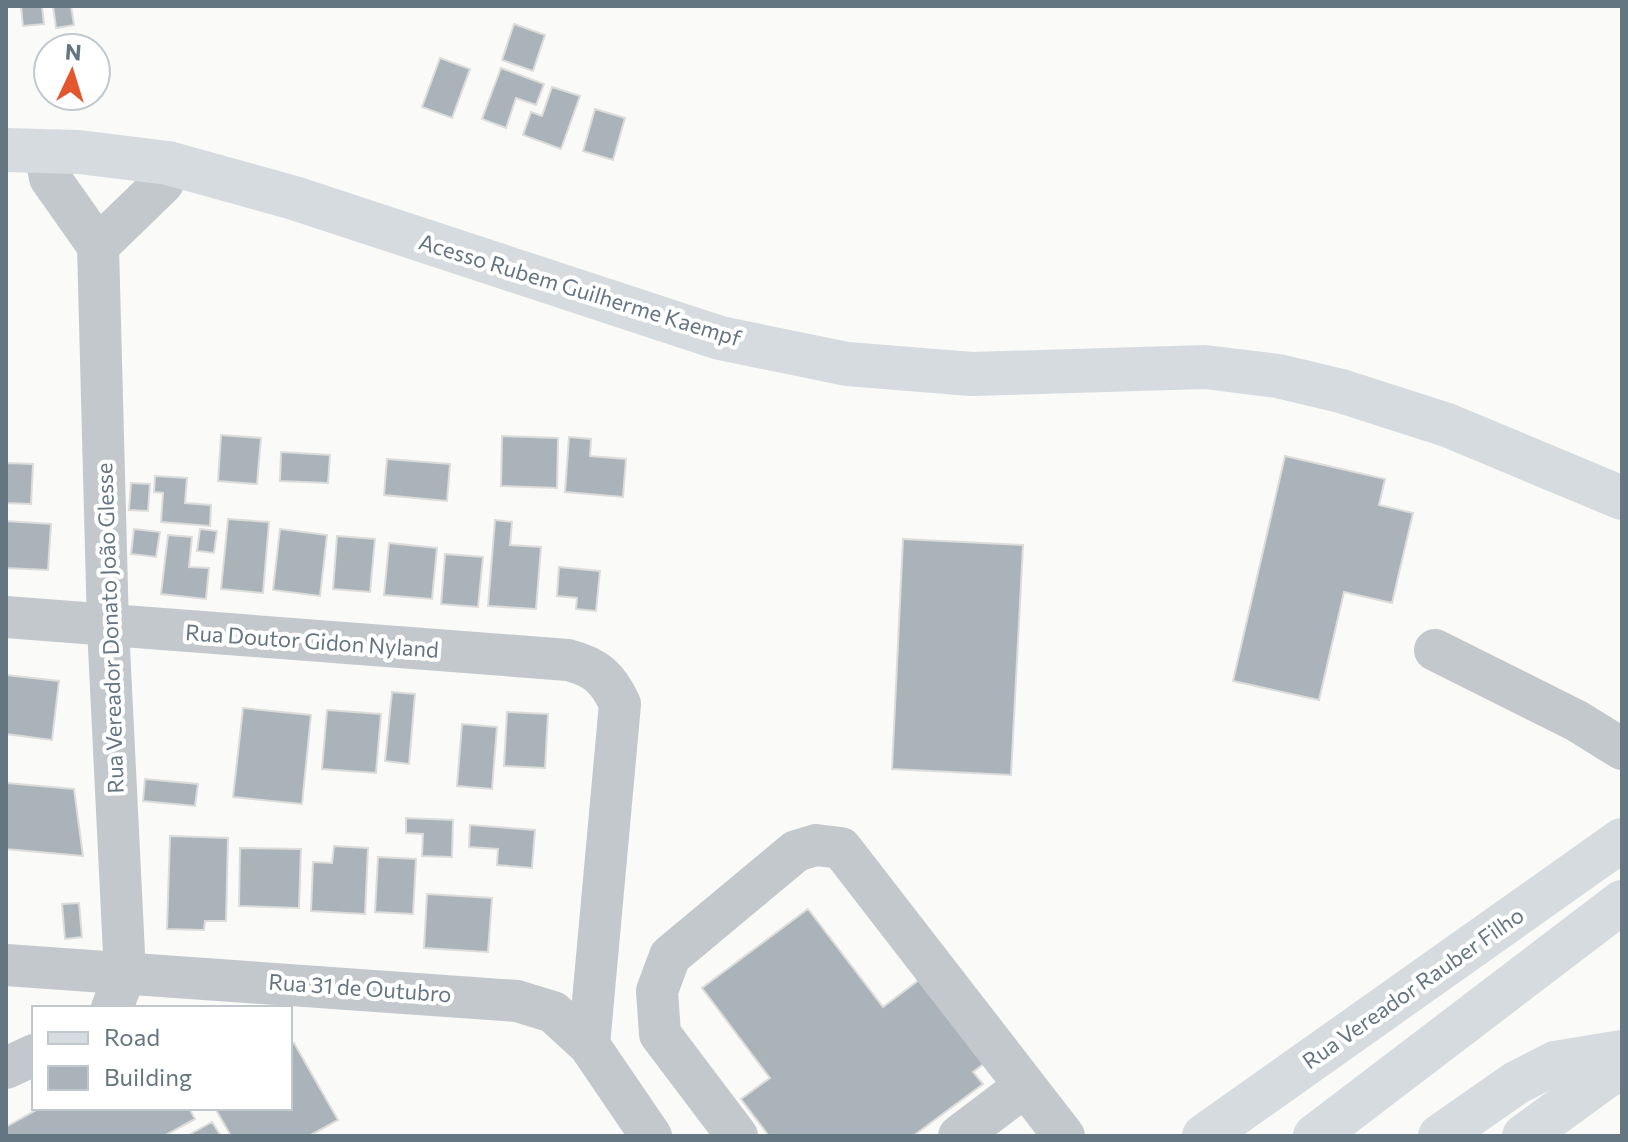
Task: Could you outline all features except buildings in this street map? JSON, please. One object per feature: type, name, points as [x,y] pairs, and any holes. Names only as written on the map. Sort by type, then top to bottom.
[{"type":"main road","name":"Acesso Rubem Guilherme Kaempf","points":[[25,151],[168,163],[294,198],[720,338],[847,364],[972,374],[1205,367],[1278,376],[1341,391],[1447,425],[1622,498]]},
{"type":"main road","name":"Rua Vereador Rauber Filho","points":[[1204,1136],[1622,840]]},
{"type":"main road","points":[[1315,1136],[1622,902]]},
{"type":"main road","points":[[1357,1136],[1622,934]]},
{"type":"main road","points":[[1440,1136],[1516,1083],[1555,1063],[1622,1052]]},
{"type":"main road","points":[[1524,1136],[1622,1065]]},
{"type":"street","points":[[25,151],[50,178],[98,246],[163,183],[168,163]]},
{"type":"street","name":"Rua Vereador Donato João Glesse","points":[[98,246],[119,991]]},
{"type":"street","name":"Rua Doutor Gidon Nyland","points":[[6,617],[568,660],[592,666],[611,684],[620,704],[589,1045]]},
{"type":"street","points":[[1435,650],[1577,721],[1622,749]]},
{"type":"street","points":[[737,1136],[660,1034],[657,991],[670,956],[796,851],[816,845],[841,848],[1064,1136]]},
{"type":"street","name":"Rua 31 de Outubro","points":[[6,965],[119,991],[517,1001],[553,1012],[589,1045],[651,1136]]},
{"type":"street","points":[[6,1068],[32,1056]]},
{"type":"street","points":[[959,1136],[1025,1086]]}]
